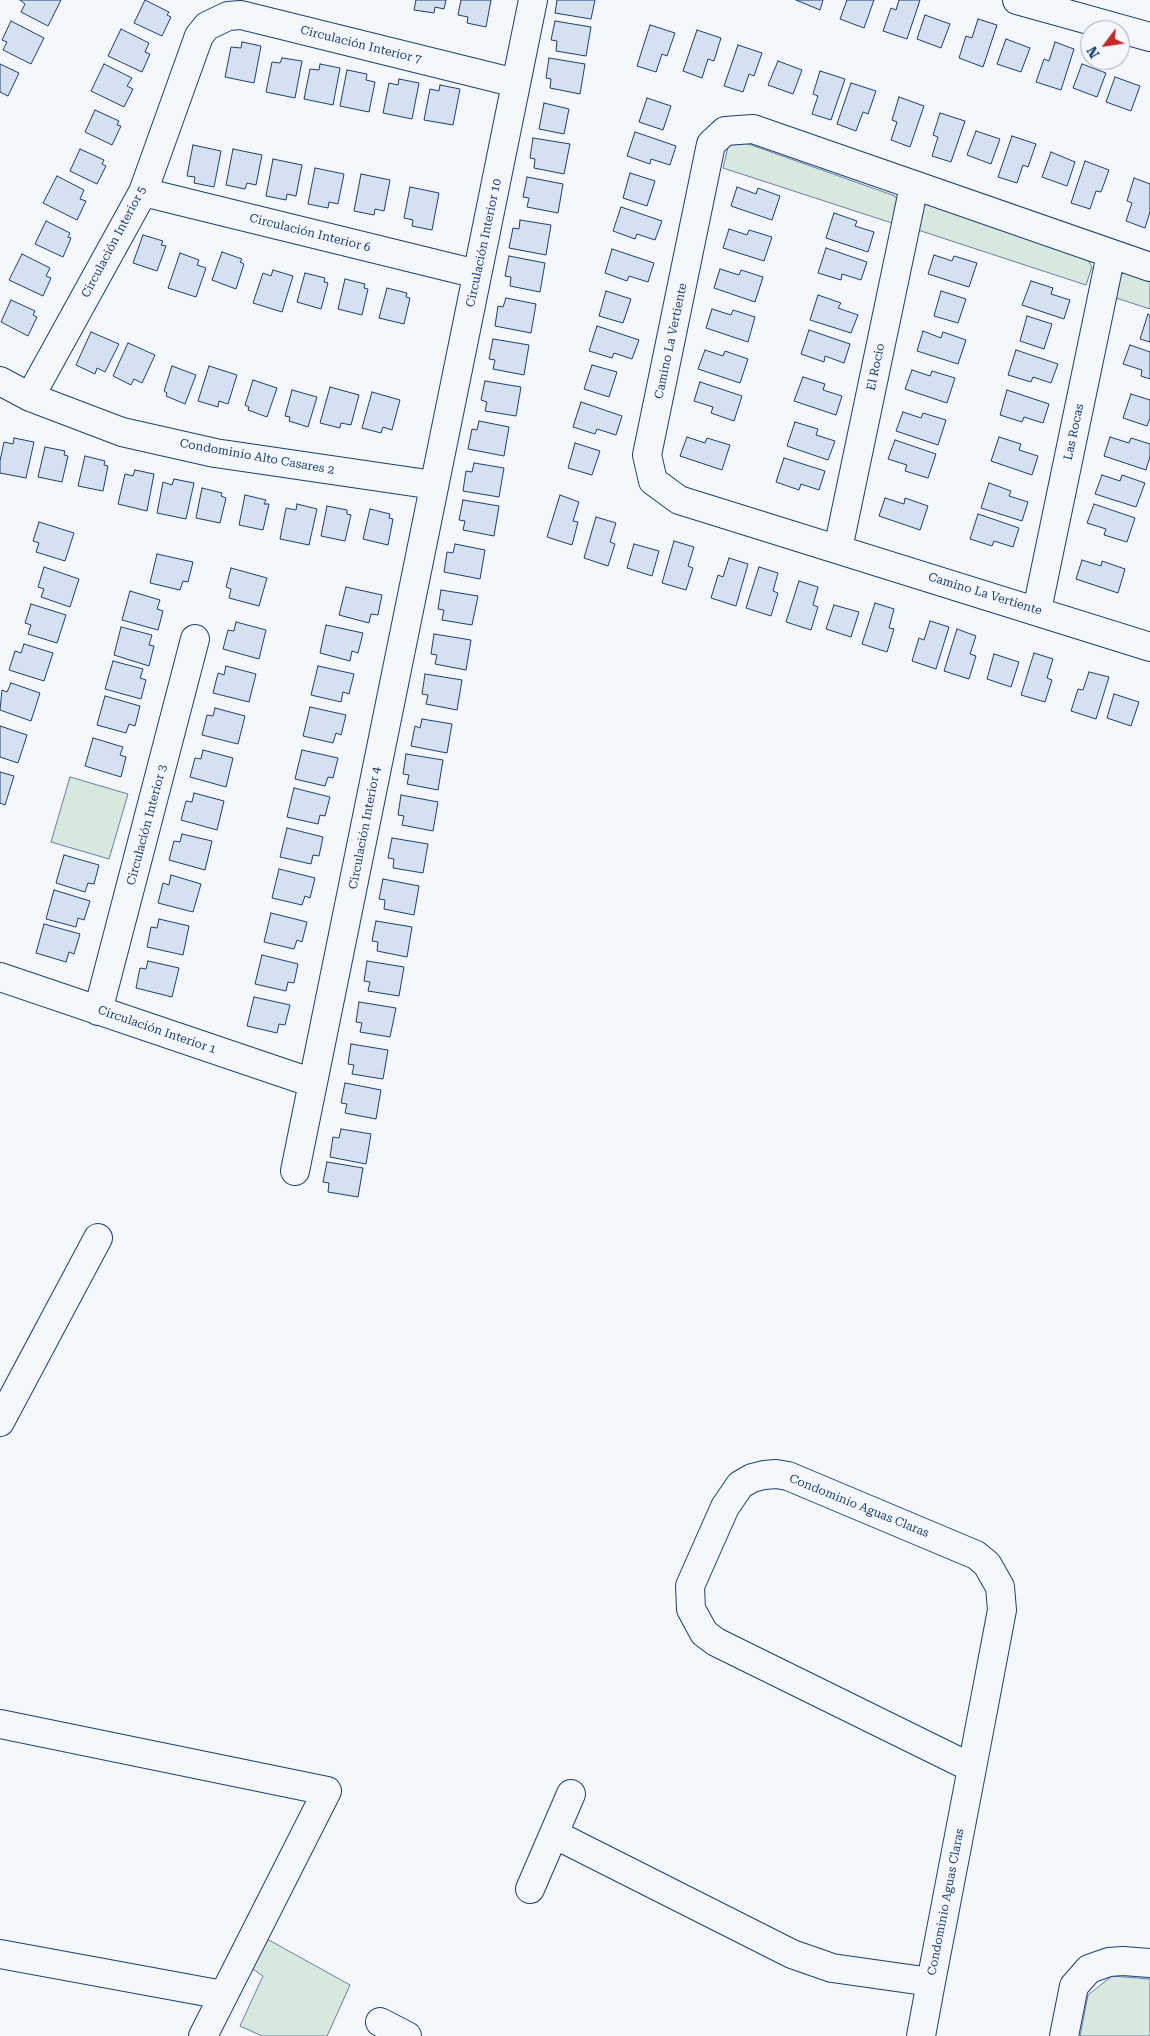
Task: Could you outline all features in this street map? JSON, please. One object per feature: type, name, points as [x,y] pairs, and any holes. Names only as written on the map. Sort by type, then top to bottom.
[{"type":"street","name":"Circulación Interior 10","points":[[434,485],[533,0]]},
{"type":"street","points":[[1017,0],[1150,37]]},
{"type":"street","name":"Circulación Interior 7","points":[[207,26],[228,16],[241,15],[516,84]]},
{"type":"street","name":"Circulación Interior 5","points":[[30,397],[142,192],[199,36],[207,26]]},
{"type":"street","name":"Camino La Vertiente","points":[[1150,267],[754,129],[725,131],[711,144],[647,455],[653,481],[679,500],[1150,646]]},
{"type":"street","name":"El Rocio","points":[[838,549],[914,186]]},
{"type":"street","name":"Circulación Interior 6","points":[[142,192],[477,274]]},
{"type":"street","name":"Las Rocas","points":[[1037,610],[1110,254]]},
{"type":"street","name":"Condominio Alto Casares 2","points":[[0,381],[30,397],[122,432],[215,453],[434,485]]},
{"type":"street","name":"Circulación Interior 4","points":[[295,1171],[434,485]]},
{"type":"street","name":"Circulación Interior 3","points":[[98,1010],[195,639]]},
{"type":"street","name":"Circulación Interior 1","points":[[0,978],[313,1083]]},
{"type":"street","points":[[0,1422],[98,1238]]},
{"type":"street","name":"Condominio Aguas Claras","points":[[921,2036],[931,1982],[972,1768],[1002,1610],[1000,1587],[987,1564],[963,1548],[788,1476],[764,1475],[752,1478],[740,1485],[725,1507],[690,1586],[691,1609],[704,1632],[716,1642],[972,1768]]},
{"type":"street","points":[[0,1724],[326,1791],[203,2036]]},
{"type":"street","points":[[530,1889],[571,1794]]},
{"type":"street","points":[[554,1834],[792,1954],[832,1968],[931,1982]]},
{"type":"street","points":[[0,1954],[223,1995]]},
{"type":"street","points":[[1064,2036],[1074,1986],[1089,1969],[1109,1962],[1150,1963]]},
{"type":"street","points":[[380,2022],[407,2036]]},
{"type":"shaded area","points":[[740,141],[895,196],[900,206],[895,224],[723,168],[728,147]]},
{"type":"shaded area","points":[[931,202],[1086,257],[1092,267],[1086,285],[915,229],[920,208]]},
{"type":"shaded area","points":[[1129,270],[1150,277],[1150,309],[1113,297],[1118,276]]},
{"type":"shaded area","points":[[70,777],[128,794],[109,859],[51,842]]},
{"type":"shaded area","points":[[249,1929],[350,1985],[327,2036],[262,2036],[240,2026],[263,1976],[235,1957]]},
{"type":"shaded area","points":[[1112,1976],[1150,1979],[1150,2036],[1080,2036],[1088,1995]]},
{"type":"building","points":[[20,0],[61,0],[48,26],[21,12],[25,4]]},
{"type":"building","points":[[145,0],[169,12],[167,15],[171,17],[162,36],[134,23]]},
{"type":"building","points":[[416,0],[446,0],[444,9],[435,7],[434,13],[414,10]]},
{"type":"building","points":[[461,0],[491,0],[486,27],[467,23],[468,17],[458,15]]},
{"type":"building","points":[[557,0],[595,0],[591,19],[555,13]]},
{"type":"building","points":[[796,0],[823,0],[820,10]]},
{"type":"building","points":[[847,0],[874,0],[864,28],[840,19]]},
{"type":"building","points":[[899,0],[920,0],[907,39],[883,31],[891,8],[896,10]]},
{"type":"building","points":[[925,15],[950,24],[941,48],[917,39]]},
{"type":"building","points":[[978,19],[997,25],[983,67],[959,58],[966,36],[972,38]]},
{"type":"building","points":[[11,21],[44,38],[31,64],[3,50],[7,42],[2,40]]},
{"type":"building","points":[[555,21],[591,27],[586,56],[556,51],[557,41],[551,40]]},
{"type":"building","points":[[650,25],[675,33],[667,56],[662,54],[656,72],[637,66]]},
{"type":"building","points":[[121,29],[149,43],[145,52],[150,54],[142,72],[108,56]]},
{"type":"building","points":[[697,30],[721,38],[714,61],[708,59],[702,78],[683,71]]},
{"type":"building","points":[[1006,39],[1030,48],[1021,72],[997,64]]},
{"type":"building","points":[[242,42],[261,46],[254,83],[225,77],[231,47],[241,48]]},
{"type":"building","points":[[1055,42],[1074,49],[1061,90],[1036,82],[1044,59],[1049,61]]},
{"type":"building","points":[[738,45],[762,53],[754,76],[749,74],[743,92],[724,86]]},
{"type":"building","points":[[282,58],[302,61],[295,98],[266,92],[272,62],[280,63]]},
{"type":"building","points":[[549,58],[585,64],[580,94],[550,88],[551,79],[546,78]]},
{"type":"building","points":[[778,61],[802,70],[793,94],[768,85]]},
{"type":"building","points":[[0,64],[19,73],[8,96],[0,92]]},
{"type":"building","points":[[104,64],[132,78],[127,86],[133,89],[124,107],[91,91]]},
{"type":"building","points":[[320,64],[340,68],[333,105],[304,99],[310,69],[319,70]]},
{"type":"building","points":[[1080,69],[1098,70],[1106,73],[1097,97],[1073,88]]},
{"type":"building","points":[[347,70],[367,74],[366,80],[375,82],[369,112],[340,106]]},
{"type":"building","points":[[820,71],[845,79],[831,120],[812,114],[818,96],[813,94]]},
{"type":"building","points":[[1115,77],[1140,86],[1131,111],[1106,102]]},
{"type":"building","points":[[399,79],[419,83],[412,119],[383,113],[389,83],[398,85]]},
{"type":"building","points":[[851,83],[876,91],[868,114],[863,112],[856,131],[837,124]]},
{"type":"building","points":[[440,85],[460,89],[453,125],[424,120],[430,89],[439,91]]},
{"type":"building","points":[[899,97],[924,106],[910,147],[891,140],[897,122],[892,120]]},
{"type":"building","points":[[647,98],[671,106],[663,130],[639,122]]},
{"type":"building","points":[[544,103],[569,109],[564,134],[539,129]]},
{"type":"building","points":[[95,110],[119,121],[117,125],[121,126],[112,145],[85,132]]},
{"type":"building","points":[[940,113],[965,121],[951,162],[932,156],[938,137],[933,135]]},
{"type":"building","points":[[976,131],[1000,139],[991,164],[967,155]]},
{"type":"building","points":[[635,132],[676,146],[670,165],[651,159],[650,164],[627,156]]},
{"type":"building","points":[[1012,136],[1036,144],[1028,167],[1023,165],[1017,183],[998,177]]},
{"type":"building","points":[[533,138],[570,144],[564,174],[534,168],[535,159],[530,158]]},
{"type":"building","points":[[193,145],[221,151],[214,187],[194,183],[195,177],[187,176]]},
{"type":"building","points":[[80,149],[104,160],[102,164],[106,166],[97,184],[70,171]]},
{"type":"building","points":[[233,149],[262,155],[256,185],[247,183],[245,189],[226,185]]},
{"type":"building","points":[[1051,152],[1075,162],[1067,186],[1042,177]]},
{"type":"building","points":[[273,159],[302,165],[296,196],[287,194],[286,200],[266,196]]},
{"type":"building","points":[[1085,161],[1109,170],[1101,192],[1096,191],[1090,209],[1071,203]]},
{"type":"building","points":[[315,168],[344,174],[338,204],[329,202],[328,208],[308,204]]},
{"type":"building","points":[[630,173],[655,181],[647,206],[623,198]]},
{"type":"building","points":[[361,174],[390,180],[384,211],[375,209],[374,215],[354,211]]},
{"type":"building","points":[[57,176],[84,190],[80,199],[86,201],[77,220],[43,203]]},
{"type":"building","points":[[527,177],[563,184],[558,213],[527,207],[529,198],[523,197]]},
{"type":"building","points":[[1134,178],[1150,184],[1150,212],[1145,228],[1126,221],[1132,203],[1127,201]]},
{"type":"building","points":[[410,187],[439,193],[432,230],[412,226],[413,220],[404,218]]},
{"type":"building","points":[[737,187],[756,194],[758,188],[780,196],[772,220],[731,206]]},
{"type":"building","points":[[621,207],[662,221],[655,240],[637,234],[635,239],[613,231]]},
{"type":"building","points":[[834,213],[857,221],[855,226],[874,232],[868,252],[826,238]]},
{"type":"building","points":[[520,220],[551,225],[546,255],[509,248],[513,228],[519,229]]},
{"type":"building","points":[[46,221],[70,233],[68,237],[71,238],[63,257],[35,244]]},
{"type":"building","points":[[729,229],[747,235],[749,230],[772,237],[764,261],[723,248]]},
{"type":"building","points":[[143,235],[163,241],[161,245],[166,246],[157,271],[133,263]]},
{"type":"building","points":[[826,248],[867,262],[861,280],[842,274],[841,280],[818,273]]},
{"type":"building","points":[[612,249],[654,263],[648,282],[629,276],[627,281],[605,273]]},
{"type":"building","points":[[222,252],[242,259],[240,262],[244,264],[236,289],[212,280]]},
{"type":"building","points":[[180,253],[199,260],[197,265],[206,268],[196,297],[168,288]]},
{"type":"building","points":[[22,254],[50,268],[46,276],[51,278],[43,296],[9,280]]},
{"type":"building","points":[[934,255],[952,261],[954,256],[977,263],[969,287],[928,274]]},
{"type":"building","points":[[509,256],[545,263],[540,292],[510,286],[511,277],[505,276]]},
{"type":"building","points":[[720,269],[739,275],[741,270],[763,277],[755,302],[714,288]]},
{"type":"building","points":[[273,270],[293,276],[282,312],[253,303],[263,273],[271,276]]},
{"type":"building","points":[[305,273],[325,278],[324,282],[328,283],[321,309],[297,302]]},
{"type":"building","points":[[345,279],[365,284],[364,288],[368,289],[362,315],[338,309]]},
{"type":"building","points":[[1031,281],[1053,288],[1051,294],[1070,300],[1064,319],[1022,305]]},
{"type":"building","points":[[387,288],[407,293],[406,297],[410,298],[404,324],[379,318]]},
{"type":"building","points":[[606,291],[631,299],[623,323],[599,316]]},
{"type":"building","points":[[941,291],[966,299],[958,323],[934,316]]},
{"type":"building","points":[[818,295],[841,303],[838,308],[858,315],[851,333],[810,320]]},
{"type":"building","points":[[506,298],[536,304],[531,333],[495,326],[498,306],[503,307]]},
{"type":"building","points":[[11,300],[35,311],[33,315],[37,317],[28,336],[1,322]]},
{"type":"building","points":[[712,309],[731,315],[733,310],[755,317],[748,342],[706,328]]},
{"type":"building","points":[[1148,314],[1150,315],[1150,342],[1140,339]]},
{"type":"building","points":[[1027,316],[1052,324],[1044,349],[1020,341]]},
{"type":"building","points":[[597,326],[639,340],[632,359],[614,353],[612,358],[589,351]]},
{"type":"building","points":[[809,330],[850,344],[844,363],[825,356],[824,362],[801,354]]},
{"type":"building","points":[[923,331],[941,338],[943,332],[966,340],[958,364],[917,351]]},
{"type":"building","points":[[91,332],[119,344],[105,372],[97,368],[95,374],[76,365]]},
{"type":"building","points":[[493,339],[529,345],[524,375],[493,369],[495,360],[489,359]]},
{"type":"building","points":[[128,343],[155,355],[142,383],[134,379],[131,385],[113,376]]},
{"type":"building","points":[[1130,345],[1150,352],[1150,379],[1141,376],[1142,370],[1123,364]]},
{"type":"building","points":[[705,350],[723,356],[725,351],[748,359],[740,383],[698,369]]},
{"type":"building","points":[[1016,350],[1058,364],[1051,383],[1033,377],[1031,382],[1008,375]]},
{"type":"building","points":[[592,365],[617,372],[609,397],[584,389]]},
{"type":"building","points":[[172,366],[196,375],[185,404],[166,396],[167,393],[164,391]]},
{"type":"building","points":[[209,366],[237,375],[228,404],[219,401],[218,407],[198,401]]},
{"type":"building","points":[[912,370],[930,376],[932,371],[955,378],[947,403],[905,389]]},
{"type":"building","points":[[803,377],[825,384],[823,390],[842,396],[836,415],[794,401]]},
{"type":"building","points":[[253,380],[277,388],[267,417],[248,410],[249,407],[245,405]]},
{"type":"building","points":[[485,381],[521,387],[516,416],[485,411],[487,402],[481,400]]},
{"type":"building","points":[[700,382],[742,396],[734,421],[711,413],[713,407],[694,401]]},
{"type":"building","points":[[330,387],[359,395],[351,425],[341,423],[340,428],[320,423]]},
{"type":"building","points":[[292,390],[317,397],[308,427],[289,421],[290,417],[285,416]]},
{"type":"building","points":[[1007,390],[1049,404],[1043,423],[1024,417],[1022,422],[1000,415]]},
{"type":"building","points":[[372,392],[400,400],[392,430],[383,427],[381,433],[362,428]]},
{"type":"building","points":[[1131,394],[1150,400],[1150,418],[1147,426],[1123,418]]},
{"type":"building","points":[[581,402],[622,416],[616,435],[597,429],[595,434],[573,427]]},
{"type":"building","points":[[903,412],[921,418],[923,413],[946,420],[938,445],[896,431]]},
{"type":"building","points":[[479,421],[509,427],[504,456],[468,449],[472,429],[477,430]]},
{"type":"building","points":[[795,422],[818,429],[816,435],[835,441],[828,460],[787,446]]},
{"type":"building","points":[[687,437],[705,443],[707,438],[730,445],[722,470],[680,456]]},
{"type":"building","points":[[999,437],[1021,444],[1019,450],[1038,456],[1032,475],[991,461]]},
{"type":"building","points":[[1110,437],[1129,443],[1131,438],[1150,444],[1150,456],[1146,470],[1104,456]]},
{"type":"building","points":[[14,438],[34,442],[26,478],[0,473],[0,461],[4,442],[13,444]]},
{"type":"building","points":[[895,440],[936,454],[928,478],[905,471],[907,465],[888,459]]},
{"type":"building","points":[[575,443],[600,451],[592,475],[568,468]]},
{"type":"building","points":[[45,447],[65,451],[64,455],[68,456],[62,482],[38,477]]},
{"type":"building","points":[[85,456],[105,461],[104,465],[108,466],[103,491],[78,486]]},
{"type":"building","points":[[784,458],[825,471],[819,490],[801,484],[799,490],[776,482]]},
{"type":"building","points":[[474,463],[504,468],[499,497],[463,491],[466,471],[472,472]]},
{"type":"building","points":[[135,470],[154,474],[147,511],[118,504],[125,474],[133,476]]},
{"type":"building","points":[[1102,475],[1120,481],[1122,475],[1145,483],[1136,507],[1095,494]]},
{"type":"building","points":[[174,479],[194,483],[186,519],[157,513],[163,482],[172,485]]},
{"type":"building","points":[[989,483],[1011,491],[1009,496],[1028,502],[1022,521],[981,508]]},
{"type":"building","points":[[202,488],[222,493],[221,496],[226,498],[220,523],[196,518]]},
{"type":"building","points":[[245,495],[266,500],[264,504],[269,504],[263,530],[239,525]]},
{"type":"building","points":[[560,495],[579,502],[573,521],[578,522],[572,545],[547,537]]},
{"type":"building","points":[[885,498],[904,504],[905,498],[928,506],[920,530],[879,516]]},
{"type":"building","points":[[463,500],[499,506],[494,536],[463,530],[465,521],[459,520]]},
{"type":"building","points":[[297,504],[317,509],[309,545],[280,539],[286,508],[296,510]]},
{"type":"building","points":[[1094,504],[1135,518],[1127,542],[1104,535],[1106,529],[1087,523]]},
{"type":"building","points":[[327,506],[347,510],[347,514],[351,515],[345,541],[321,536]]},
{"type":"building","points":[[370,509],[390,514],[389,518],[393,519],[388,545],[363,539]]},
{"type":"building","points":[[978,514],[1019,528],[1013,547],[994,541],[992,546],[970,539]]},
{"type":"building","points":[[596,517],[616,523],[610,542],[615,544],[608,566],[584,558]]},
{"type":"building","points":[[39,522],[74,533],[65,561],[36,552],[39,543],[33,541]]},
{"type":"building","points":[[674,541],[694,547],[688,566],[693,568],[686,590],[662,583]]},
{"type":"building","points":[[455,544],[485,550],[480,579],[444,572],[447,552],[453,553]]},
{"type":"building","points":[[634,544],[659,551],[652,576],[627,568]]},
{"type":"building","points":[[157,554],[193,562],[188,582],[183,581],[180,590],[150,583]]},
{"type":"building","points":[[729,558],[748,564],[736,606],[711,598],[718,575],[723,577]]},
{"type":"building","points":[[1082,560],[1101,566],[1102,561],[1125,569],[1118,593],[1076,579]]},
{"type":"building","points":[[44,567],[79,579],[70,607],[41,597],[44,589],[38,587]]},
{"type":"building","points":[[759,567],[778,573],[773,591],[778,593],[771,616],[746,608]]},
{"type":"building","points":[[231,568],[267,578],[259,606],[229,598],[231,589],[226,587]]},
{"type":"building","points":[[799,581],[818,587],[813,605],[818,607],[811,630],[786,622]]},
{"type":"building","points":[[346,587],[382,595],[378,615],[371,614],[369,623],[339,615]]},
{"type":"building","points":[[441,590],[478,596],[472,625],[442,620],[444,610],[438,609]]},
{"type":"building","points":[[130,591],[160,600],[157,609],[163,611],[158,630],[122,620]]},
{"type":"building","points":[[875,603],[894,609],[889,628],[894,629],[887,652],[862,644]]},
{"type":"building","points":[[31,604],[66,615],[57,643],[28,634],[31,625],[25,623]]},
{"type":"building","points":[[834,605],[859,612],[851,637],[826,629]]},
{"type":"building","points":[[930,621],[949,627],[936,669],[912,661],[919,638],[924,640]]},
{"type":"building","points":[[236,622],[266,630],[259,659],[223,649],[228,630],[234,631]]},
{"type":"building","points":[[326,625],[363,633],[358,653],[352,651],[350,661],[320,653]]},
{"type":"building","points":[[121,627],[152,635],[149,645],[154,646],[149,666],[114,655]]},
{"type":"building","points":[[957,629],[976,636],[970,654],[976,656],[969,679],[944,671]]},
{"type":"building","points":[[434,634],[471,640],[466,670],[435,664],[437,655],[431,654]]},
{"type":"building","points":[[24,644],[53,653],[44,681],[9,670],[15,651],[21,653]]},
{"type":"building","points":[[1034,653],[1053,659],[1047,678],[1052,680],[1045,702],[1021,695]]},
{"type":"building","points":[[994,654],[1019,662],[1011,687],[987,679]]},
{"type":"building","points":[[113,661],[143,669],[140,678],[146,680],[141,699],[105,689]]},
{"type":"building","points":[[226,666],[256,674],[249,702],[213,693],[218,673],[224,675]]},
{"type":"building","points":[[318,666],[354,674],[349,694],[343,692],[341,702],[311,695]]},
{"type":"building","points":[[1089,672],[1109,677],[1096,719],[1071,711],[1078,689],[1083,690]]},
{"type":"building","points":[[425,674],[462,680],[457,710],[426,704],[428,695],[422,694]]},
{"type":"building","points":[[11,683],[40,693],[31,721],[0,710],[2,690],[7,692]]},
{"type":"building","points":[[1114,694],[1139,702],[1131,726],[1107,718]]},
{"type":"building","points":[[105,696],[140,706],[135,726],[129,724],[126,733],[97,725]]},
{"type":"building","points":[[310,707],[346,715],[341,735],[336,733],[333,743],[303,736]]},
{"type":"building","points":[[215,708],[245,716],[238,744],[202,735],[207,715],[213,716]]},
{"type":"building","points":[[422,719],[452,724],[447,753],[411,746],[415,726],[420,728]]},
{"type":"building","points":[[0,726],[27,735],[18,763],[0,757]]},
{"type":"building","points":[[93,738],[123,747],[120,755],[126,757],[121,777],[85,766]]},
{"type":"building","points":[[203,750],[233,758],[226,787],[190,777],[195,758],[201,759]]},
{"type":"building","points":[[302,750],[338,758],[333,778],[328,777],[325,786],[295,779]]},
{"type":"building","points":[[406,754],[443,760],[438,790],[407,784],[409,775],[403,774]]},
{"type":"building","points":[[0,772],[14,776],[5,805],[0,803]]},
{"type":"building","points":[[294,788],[330,797],[325,816],[320,815],[318,824],[287,817]]},
{"type":"building","points":[[194,793],[224,801],[217,830],[181,820],[186,801],[192,802]]},
{"type":"building","points":[[401,795],[438,802],[433,831],[402,825],[404,816],[398,815]]},
{"type":"building","points":[[287,828],[323,837],[319,856],[313,855],[311,864],[280,857]]},
{"type":"building","points":[[182,834],[212,841],[205,870],[169,860],[174,841],[180,842]]},
{"type":"building","points":[[392,838],[428,844],[423,873],[393,868],[394,859],[388,858]]},
{"type":"building","points":[[64,855],[99,865],[94,884],[88,883],[85,892],[56,883]]},
{"type":"building","points":[[279,869],[315,878],[310,898],[305,896],[302,905],[272,898]]},
{"type":"building","points":[[171,875],[201,884],[193,912],[158,903],[163,883],[169,885]]},
{"type":"building","points":[[383,879],[419,886],[414,915],[384,909],[385,900],[379,899]]},
{"type":"building","points":[[54,890],[90,901],[84,920],[78,918],[76,927],[46,919]]},
{"type":"building","points":[[271,913],[307,922],[302,942],[297,940],[294,949],[264,942]]},
{"type":"building","points":[[159,919],[189,926],[183,955],[147,947],[151,927],[157,928]]},
{"type":"building","points":[[376,921],[412,927],[407,957],[377,951],[378,942],[372,941]]},
{"type":"building","points":[[44,924],[80,934],[74,954],[69,952],[66,962],[36,953]]},
{"type":"building","points":[[262,955],[298,964],[294,983],[288,982],[286,991],[255,984]]},
{"type":"building","points":[[148,961],[179,968],[172,997],[136,988],[140,968],[146,969]]},
{"type":"building","points":[[367,961],[404,967],[399,996],[368,991],[370,982],[364,981]]},
{"type":"building","points":[[254,997],[290,1005],[285,1025],[279,1024],[277,1033],[247,1026]]},
{"type":"building","points":[[359,1002],[396,1008],[390,1037],[360,1032],[362,1023],[356,1022]]},
{"type":"building","points":[[351,1044],[388,1050],[383,1079],[352,1074],[354,1065],[348,1064]]},
{"type":"building","points":[[345,1083],[381,1090],[376,1119],[345,1113],[347,1104],[341,1103]]},
{"type":"building","points":[[341,1129],[371,1134],[366,1164],[330,1157],[333,1137],[339,1138]]},
{"type":"building","points":[[327,1162],[363,1168],[358,1197],[328,1192],[329,1183],[323,1182]]}]
